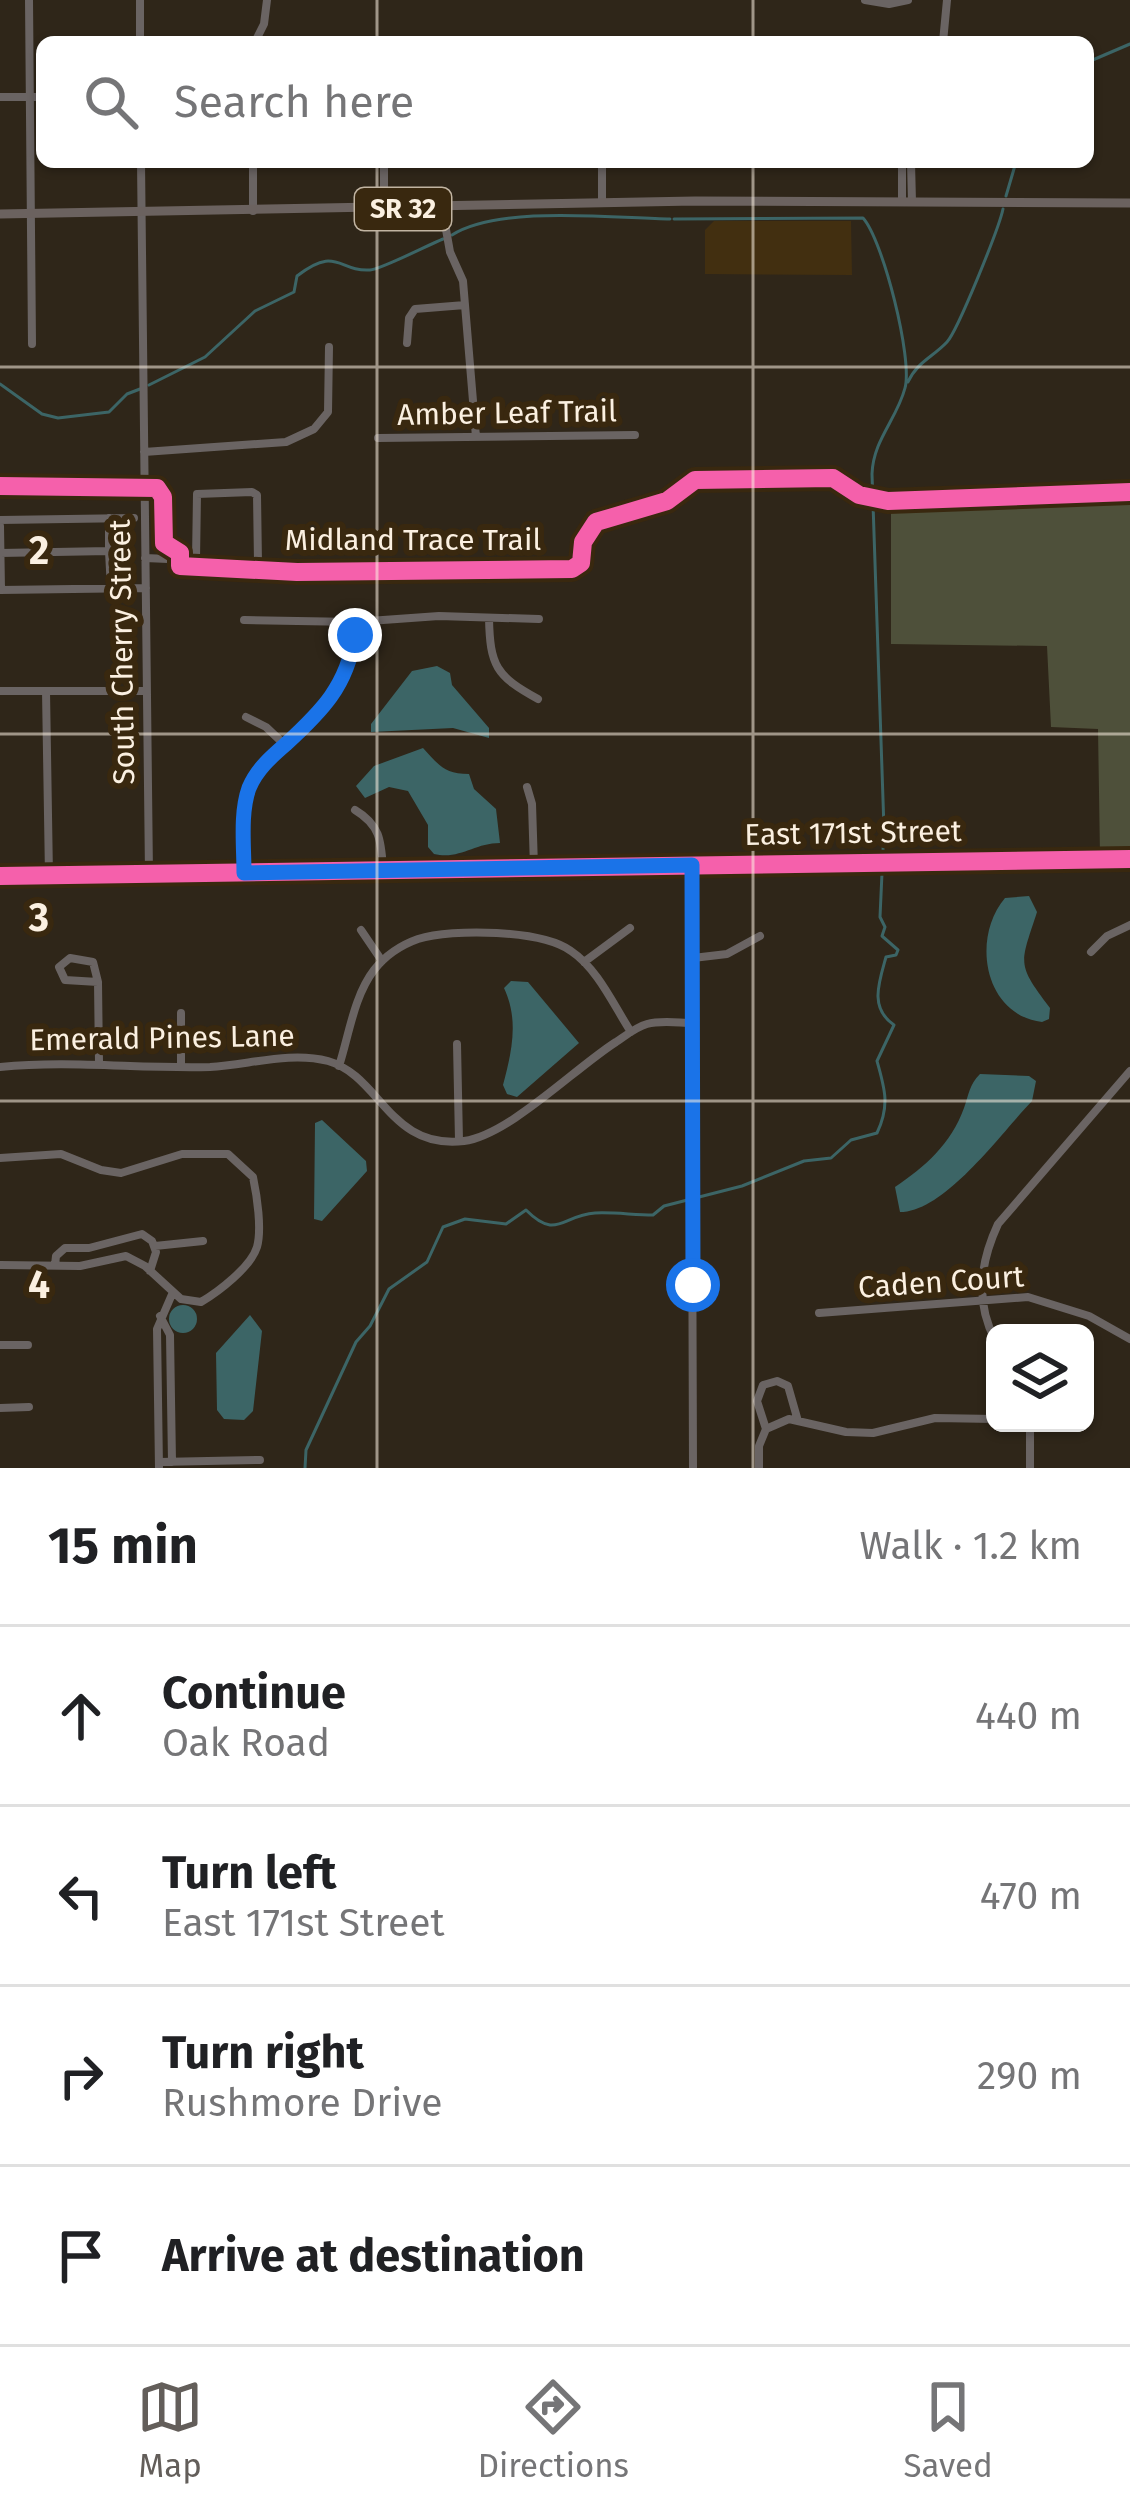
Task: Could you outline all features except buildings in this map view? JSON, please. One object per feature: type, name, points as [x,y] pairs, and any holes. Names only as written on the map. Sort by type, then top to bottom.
[{"type":"main road","name":"SR 32","points":[[0,214],[602,202],[1130,203]]},
{"type":"street","points":[[29,0],[32,344]]},
{"type":"street","points":[[140,0],[140,36]]},
{"type":"street","points":[[258,36],[266,20],[267,0]]},
{"type":"street","points":[[866,0],[889,4],[908,0]]},
{"type":"street","points":[[943,36],[946,0]]},
{"type":"street","points":[[0,98],[36,97]]},
{"type":"street","name":"South Cherry Street","points":[[141,168],[149,875]]},
{"type":"street","points":[[253,168],[253,212]]},
{"type":"street","points":[[384,168],[384,209]]},
{"type":"street","points":[[602,168],[602,202]]},
{"type":"street","points":[[906,168],[907,202]]},
{"type":"street","points":[[442,207],[447,238],[463,281],[476,437]]},
{"type":"street","points":[[407,343],[409,318],[415,309],[464,305]]},
{"type":"street","points":[[144,452],[251,447],[303,437],[328,412],[329,347]]},
{"type":"street","name":"Amber Leaf Trail","points":[[378,438],[635,435]]},
{"type":"street","points":[[196,560],[196,495],[252,491],[257,495],[258,563]]},
{"type":"street","points":[[109,518],[111,589]]},
{"type":"street","points":[[134,518],[0,523],[0,590],[146,588]]},
{"type":"street","points":[[0,553],[110,551]]},
{"type":"street","points":[[146,558],[258,563],[506,562]]},
{"type":"street","points":[[489,618],[490,653],[498,670],[538,699]]},
{"type":"street","points":[[244,620],[539,619]]},
{"type":"street","points":[[244,873],[248,791],[263,765],[322,711],[340,686],[352,657],[355,622]]},
{"type":"street","points":[[0,691],[147,691]]},
{"type":"street","points":[[46,691],[50,876]]},
{"type":"street","points":[[246,717],[285,745]]},
{"type":"street","points":[[527,787],[534,867]]},
{"type":"street","points":[[355,809],[379,833],[383,868]]},
{"type":"street","name":"East 171st Street","points":[[0,876],[1130,859]]},
{"type":"street","points":[[692,865],[693,1468]]},
{"type":"street","points":[[1091,952],[1107,936],[1130,925]]},
{"type":"street","points":[[584,962],[630,928]]},
{"type":"street","points":[[361,931],[382,961]]},
{"type":"street","points":[[631,1032],[584,962],[558,942],[520,934],[426,937],[404,944],[382,961],[362,991],[339,1066],[405,1126],[426,1137],[459,1141],[497,1130],[631,1032],[652,1023],[693,1023]]},
{"type":"street","points":[[693,958],[727,954],[760,937]]},
{"type":"street","points":[[98,982],[65,980],[59,974],[60,964],[70,958],[88,959],[96,966],[98,982],[99,1063]]},
{"type":"street","points":[[181,1012],[181,1066]]},
{"type":"street","points":[[457,1044],[459,1141]]},
{"type":"street","name":"Emerald Pines Lane","points":[[0,1067],[181,1066],[305,1059],[339,1066]]},
{"type":"street","points":[[989,1324],[980,1303],[988,1244],[998,1224],[1130,1071]]},
{"type":"street","points":[[0,1158],[62,1154],[121,1173],[192,1152],[228,1154],[253,1178],[256,1250],[201,1302],[181,1299],[126,1256],[80,1266],[0,1264]]},
{"type":"street","points":[[55,1265],[56,1256],[65,1248],[88,1248],[142,1234],[154,1246],[156,1257],[150,1271]]},
{"type":"street","points":[[154,1246],[203,1240]]},
{"type":"street","points":[[173,1292],[160,1316],[159,1465],[260,1460]]},
{"type":"street","name":"Caden Court","points":[[819,1313],[1028,1297],[1090,1316],[1130,1339]]},
{"type":"street","points":[[160,1316],[170,1335],[172,1462]]},
{"type":"street","points":[[0,1345],[28,1345]]},
{"type":"street","points":[[766,1429],[757,1395],[772,1381],[783,1382],[793,1392],[798,1421]]},
{"type":"street","points":[[0,1408],[29,1407]]},
{"type":"street","points":[[759,1468],[759,1447],[766,1429],[780,1420],[873,1433],[935,1418],[986,1420]]},
{"type":"street","points":[[1030,1432],[1030,1468]]},
{"type":"shaded area","points":[[714,221],[851,221],[852,275],[705,274],[705,230]]},
{"type":"green space","points":[[891,490],[1130,491],[1130,855],[1100,855],[1098,729],[1051,727],[1047,646],[891,644]]},
{"type":"water","points":[[437,666],[450,673],[452,685],[489,728],[489,738],[453,728],[371,732],[371,724],[412,671]]},
{"type":"water","points":[[423,748],[448,770],[469,774],[474,789],[496,809],[500,843],[452,855],[434,854],[428,847],[428,825],[408,791],[389,787],[365,798],[356,786],[374,766]]},
{"type":"water","points":[[1029,896],[1037,912],[1024,963],[1050,1008],[1049,1019],[1042,1022],[1007,1005],[996,990],[986,953],[994,915],[1005,898]]},
{"type":"water","points":[[511,981],[528,982],[579,1043],[517,1097],[507,1094],[503,1085],[513,1024],[504,988]]},
{"type":"water","points":[[980,1074],[1029,1076],[1036,1081],[1032,1101],[953,1185],[917,1209],[900,1212],[895,1187],[944,1144]]},
{"type":"water","points":[[322,1120],[366,1161],[367,1171],[322,1221],[314,1219],[315,1123]]},
{"type":"water","points":[[183,1305],[193,1309],[197,1319],[193,1329],[183,1333],[173,1329],[169,1319],[173,1309]]},
{"type":"water","points":[[250,1315],[262,1331],[253,1411],[244,1420],[224,1419],[217,1410],[216,1353]]},
{"type":"waterway","points":[[1094,59],[1130,44]]},
{"type":"waterway","points":[[1006,196],[1014,168]]},
{"type":"waterway","points":[[908,382],[952,334],[1003,209]]},
{"type":"waterway","points":[[452,235],[472,226],[526,216],[670,219]]},
{"type":"waterway","points":[[305,1468],[306,1450],[356,1342],[389,1289],[427,1262],[443,1227],[465,1219],[506,1224],[526,1210],[553,1225],[595,1213],[653,1215],[664,1206],[742,1186],[804,1161],[831,1158],[851,1140],[877,1133],[884,1114],[877,1061],[894,1025],[881,1011],[879,985],[886,957],[898,950],[882,936],[885,927],[880,917],[884,829],[872,474],[876,451],[905,388],[905,352],[894,300],[879,250],[863,218],[674,219]]},
{"type":"waterway","points":[[149,385],[205,357],[255,311],[294,292],[297,276],[310,267],[329,261],[370,270],[443,239]]},
{"type":"waterway","points":[[0,384],[42,414],[58,418],[109,412],[127,394],[140,389]]},
{"type":"cycle path","name":"Midland Trace Trail","points":[[0,486],[157,488],[163,497],[164,543],[180,553],[180,566],[297,572],[572,569],[581,563],[583,542],[596,522],[667,501],[695,480],[833,478],[859,495],[888,501],[1130,492]]},
{"type":"cycle path","points":[[0,876],[1130,859]]},
{"type":"route","points":[[355,635],[349,667],[333,699],[263,765],[252,782],[245,802],[244,873],[692,865],[693,1285]]}]
